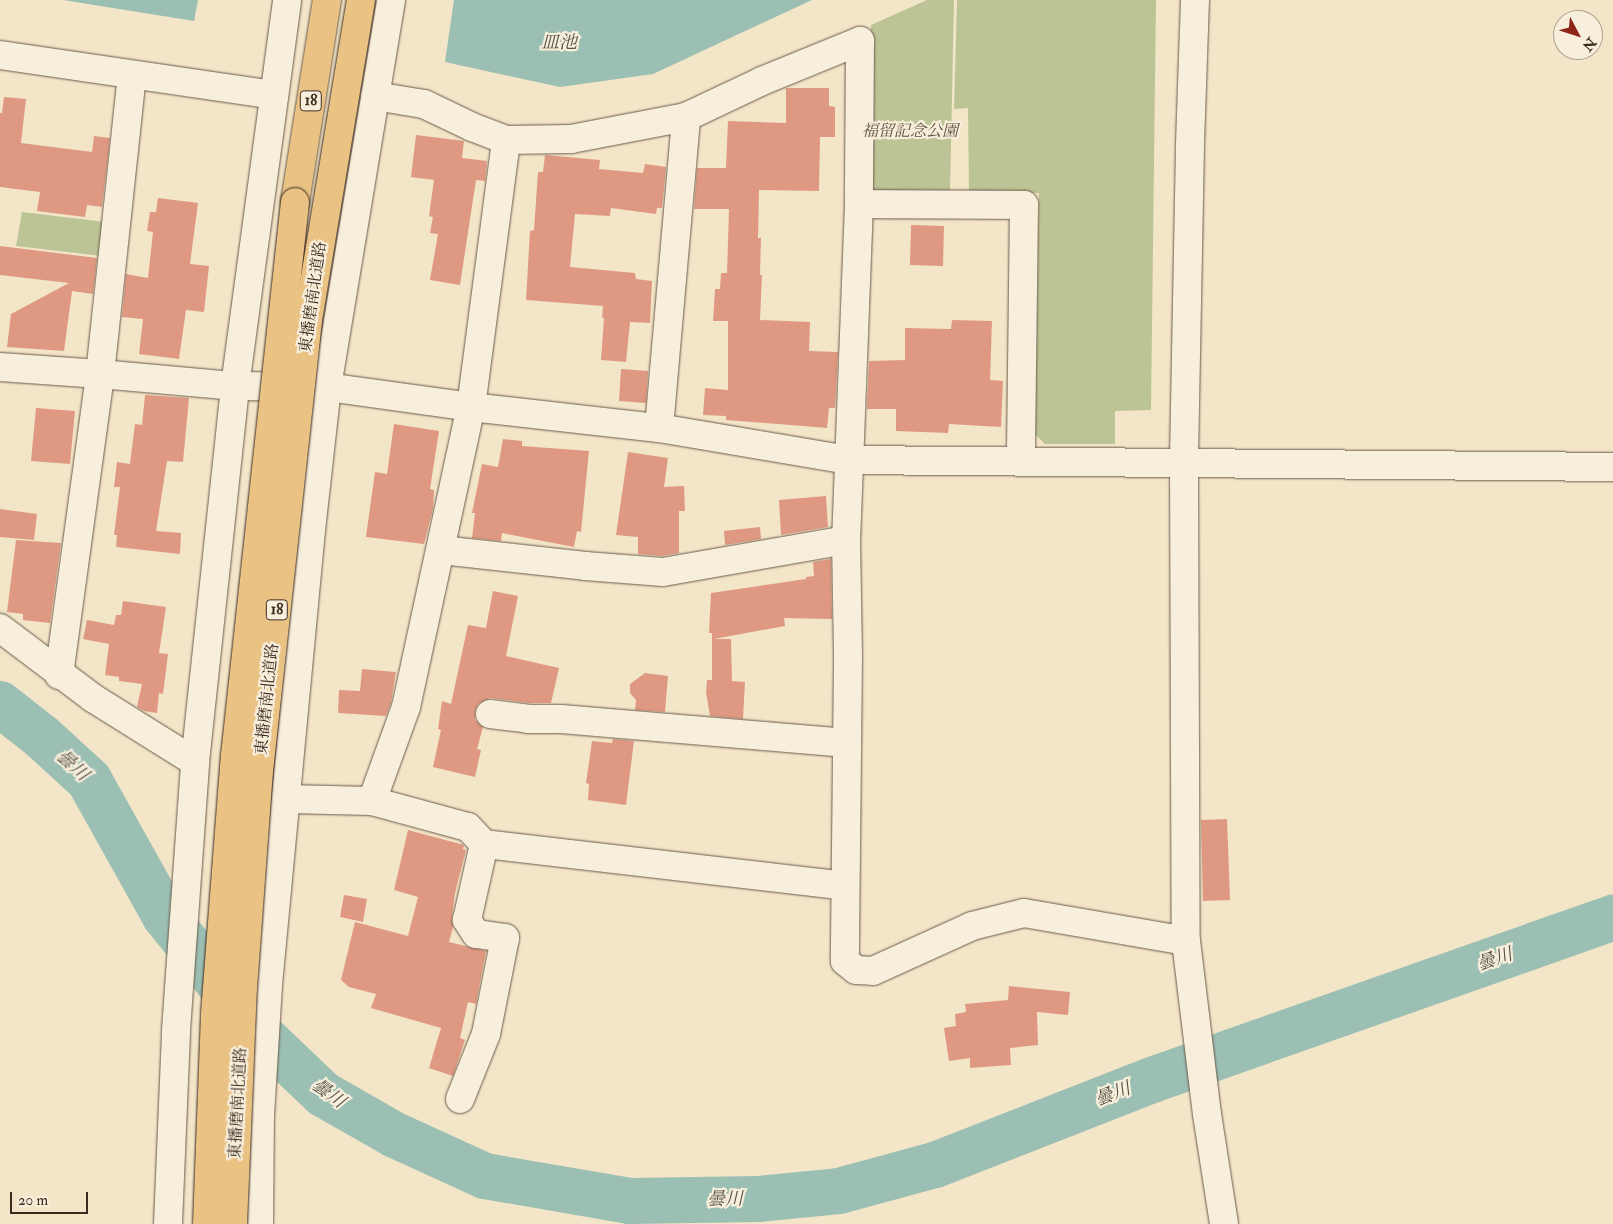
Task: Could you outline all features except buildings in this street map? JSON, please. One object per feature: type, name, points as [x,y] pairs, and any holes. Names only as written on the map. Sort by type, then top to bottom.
[{"type":"highway","name":"18","points":[[295,202],[312,0]]},
{"type":"highway","name":"東播磨南北道路","points":[[207,1224],[215,1014],[235,756],[295,202],[327,0]]},
{"type":"highway","name":"東播磨南北道路","points":[[233,1224],[243,988],[259,771],[308,320],[361,0]]},
{"type":"street","points":[[168,1224],[176,1030],[195,762],[235,386],[287,0]]},
{"type":"street","points":[[259,1224],[260,1116],[268,985],[311,530],[327,387],[391,0]]},
{"type":"street","points":[[1195,0],[1190,146],[1184,464],[1186,941],[1207,1114],[1224,1224]]},
{"type":"street","points":[[375,96],[424,104],[472,127],[506,140],[571,138],[686,117],[762,82],[860,41],[859,204],[846,540],[845,961],[856,970],[873,971],[972,926],[1024,913],[1186,941]]},
{"type":"street","points":[[0,55],[132,76],[274,95]]},
{"type":"street","points":[[59,675],[100,374],[132,76]]},
{"type":"street","points":[[659,428],[686,117]]},
{"type":"street","points":[[372,801],[406,707],[471,407],[506,140]]},
{"type":"street","points":[[859,204],[1024,205],[1021,460]]},
{"type":"street","points":[[0,367],[235,386],[327,387],[471,407],[659,428],[848,460],[1021,460],[1184,464],[1613,467]]},
{"type":"street","points":[[441,550],[585,566],[664,572],[846,540]]},
{"type":"street","points":[[0,628],[59,675],[195,762]]},
{"type":"street","points":[[490,714],[528,719],[561,719],[847,743]]},
{"type":"street","points":[[287,799],[372,801],[468,827],[484,844],[845,886]]},
{"type":"street","points":[[460,1099],[486,1034],[505,938],[476,934],[467,920],[484,844]]},
{"type":"green space","name":"福留記念公園","points":[[927,0],[954,0],[950,193],[880,194],[867,184],[871,25]]},
{"type":"green space","points":[[957,0],[1156,0],[1151,410],[1115,411],[1115,444],[1045,444],[1035,434],[1039,193],[969,193],[968,108],[954,109]]},
{"type":"green space","points":[[22,212],[105,222],[102,256],[16,246]]},
{"type":"water","points":[[63,0],[198,0],[194,21]]},
{"type":"water","name":"皿池","points":[[454,0],[812,0],[653,74],[560,87],[445,62]]},
{"type":"waterway","name":"曇川","points":[[0,704],[42,737],[89,780],[165,916],[259,1033],[323,1094],[395,1135],[485,1176],[630,1201],[759,1199],[839,1191],[935,1165],[1152,1080],[1613,918]]}]
